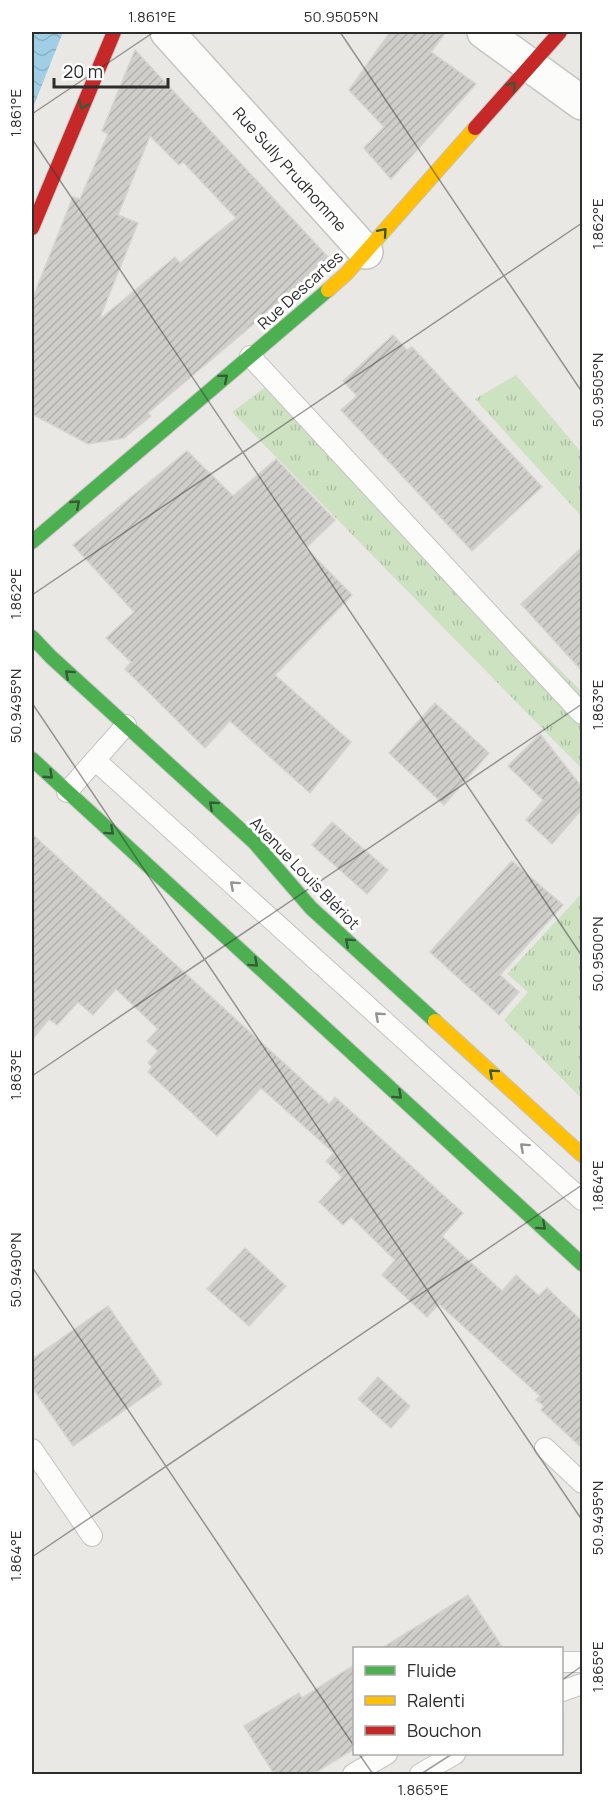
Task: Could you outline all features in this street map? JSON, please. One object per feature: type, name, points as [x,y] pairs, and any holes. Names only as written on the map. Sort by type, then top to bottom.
[{"type":"street","points":[[32,228],[114,32]]},
{"type":"street","name":"Rue Sully Prudhomme","points":[[167,32],[366,252]]},
{"type":"street","points":[[484,32],[582,103]]},
{"type":"street","name":"Rue Descartes","points":[[32,542],[323,295],[366,252],[560,32]]},
{"type":"street","name":"Avenue Louis Blériot","points":[[32,637],[254,842],[311,908],[582,1155]]},
{"type":"street","points":[[32,759],[582,1264]]},
{"type":"lane","points":[[250,356],[582,714]]},
{"type":"lane","points":[[67,792],[126,725]]},
{"type":"lane","points":[[95,760],[582,1200]]},
{"type":"lane","points":[[545,1448],[582,1483]]},
{"type":"lane","points":[[32,1449],[92,1536]]},
{"type":"lane","points":[[563,1662],[582,1662]]},
{"type":"lane","points":[[563,1689],[582,1684]]},
{"type":"lane","points":[[353,1774],[385,1755]]},
{"type":"lane","points":[[420,1774],[453,1755]]},
{"type":"green space","points":[[516,375],[582,453],[582,517],[475,399]]},
{"type":"green space","points":[[272,382],[582,692],[582,769],[232,412]]},
{"type":"green space","points":[[582,893],[582,1099],[504,1020],[528,992],[507,974]]},
{"type":"water","points":[[32,32],[63,32],[32,110]]},
{"type":"building","points":[[390,32],[446,32],[431,52],[476,84],[391,179],[364,148],[384,127],[349,90]]},
{"type":"building","points":[[135,50],[329,258],[319,269],[148,413],[151,416],[124,438],[88,444],[32,414],[32,300],[73,197],[80,199],[108,134],[102,131]],"holes":[[[150,136],[179,165],[183,162],[236,218],[180,263],[175,257],[99,320],[138,223],[118,215]]]},
{"type":"building","points":[[393,335],[407,350],[412,347],[542,487],[472,551],[341,410],[357,396],[343,381]]},
{"type":"building","points":[[187,451],[233,496],[276,459],[335,520],[306,548],[352,595],[275,675],[351,742],[310,793],[230,721],[205,748],[125,669],[131,662],[106,638],[134,612],[73,545]]},
{"type":"building","points":[[582,547],[582,671],[521,604]]},
{"type":"building","points":[[435,703],[489,753],[444,805],[389,753]]},
{"type":"building","points":[[540,734],[582,787],[582,809],[552,844],[526,820],[543,800],[508,766]]},
{"type":"building","points":[[332,822],[388,870],[367,894],[312,845]]},
{"type":"building","points":[[32,834],[329,1104],[335,1097],[463,1213],[442,1236],[502,1291],[516,1275],[539,1296],[547,1288],[582,1321],[582,1448],[541,1410],[544,1406],[536,1400],[540,1396],[439,1304],[427,1317],[382,1275],[395,1260],[351,1217],[343,1225],[319,1202],[342,1177],[326,1161],[334,1153],[261,1088],[217,1136],[148,1072],[152,1067],[148,1063],[158,1051],[147,1041],[158,1029],[116,989],[93,1015],[78,1002],[57,1025],[49,1019],[32,1040]]},
{"type":"building","points":[[512,861],[563,905],[500,975],[519,992],[499,1015],[430,952]]},
{"type":"building","points":[[245,1248],[286,1286],[249,1326],[207,1289]]},
{"type":"building","points":[[108,1306],[162,1384],[73,1446],[32,1387],[32,1359]]},
{"type":"building","points":[[378,1377],[410,1406],[391,1428],[358,1399]]},
{"type":"building","points":[[468,1595],[502,1647],[384,1647]]},
{"type":"building","points":[[353,1666],[353,1750],[313,1774],[274,1774],[244,1726],[299,1693],[302,1698]]},
{"type":"traffic: fast","points":[[32,542],[328,290]]},
{"type":"traffic: fast","points":[[32,637],[51,657],[254,842],[311,908],[435,1021]]},
{"type":"traffic: fast","points":[[32,759],[582,1264]]},
{"type":"traffic: slow","points":[[328,290],[346,274],[475,128]]},
{"type":"traffic: slow","points":[[435,1021],[582,1155]]},
{"type":"traffic: jam","points":[[32,228],[114,32]]},
{"type":"traffic: jam","points":[[475,128],[560,32]]}]
